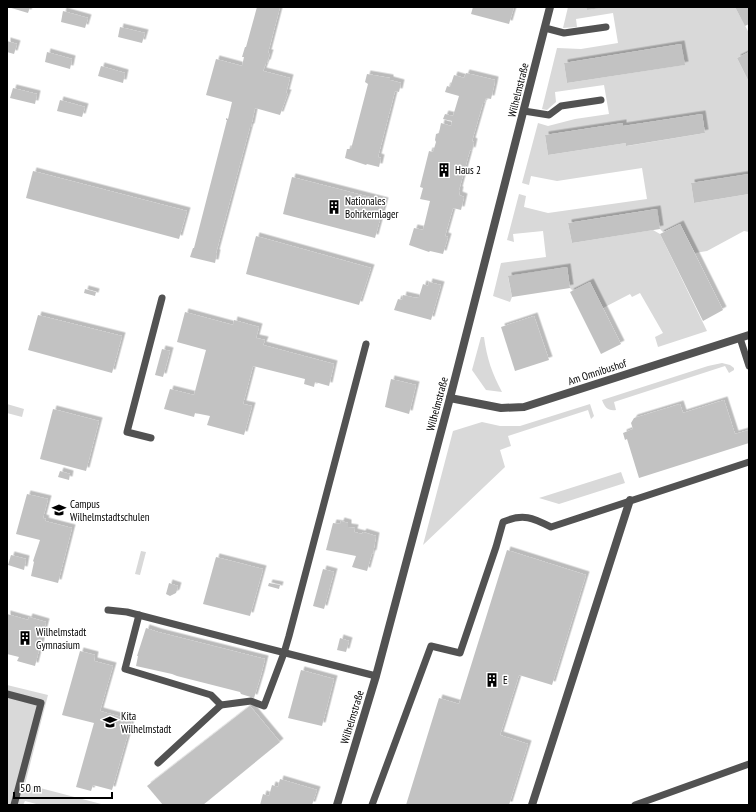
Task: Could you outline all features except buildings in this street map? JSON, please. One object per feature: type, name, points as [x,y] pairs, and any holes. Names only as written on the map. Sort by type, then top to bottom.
[{"type":"street","name":"Wilhelmstraße","points":[[337,805],[376,676],[450,398],[550,7]]},
{"type":"street","name":"Am Omnibushof","points":[[450,398],[501,408],[524,406],[749,335]]},
{"type":"street","points":[[532,805],[630,500]]},
{"type":"lane","points":[[545,28],[564,33],[606,27]]},
{"type":"lane","points":[[524,112],[549,114],[561,106],[600,100]]},
{"type":"lane","points":[[152,438],[127,432],[162,298]]},
{"type":"lane","points":[[740,338],[749,366]]},
{"type":"lane","points":[[158,763],[221,704],[251,701],[264,706],[284,653],[366,344]]},
{"type":"lane","points":[[372,805],[431,646],[460,653],[496,547],[502,522],[518,516],[536,519],[551,527],[749,462]]},
{"type":"lane","points":[[108,610],[127,612],[376,676]]},
{"type":"lane","points":[[139,615],[125,669],[211,695],[221,704]]},
{"type":"lane","points":[[7,694],[41,703],[14,805]]},
{"type":"lane","points":[[635,805],[749,764]]},
{"type":"shaded area","points":[[568,7],[586,7],[587,10],[606,7],[735,7],[749,33],[749,52],[737,58],[749,82],[749,174],[691,183],[694,203],[749,194],[749,232],[744,231],[707,251],[695,253],[680,224],[663,232],[660,229],[656,209],[568,223],[572,243],[653,230],[660,234],[707,331],[658,347],[655,337],[663,333],[640,293],[632,297],[630,294],[603,308],[590,282],[573,291],[570,288],[567,267],[508,277],[512,297],[510,302],[493,296],[501,263],[546,257],[543,231],[513,234],[514,242],[507,240],[519,194],[526,196],[524,207],[548,213],[647,199],[642,168],[557,181],[531,176],[529,185],[522,183],[538,123],[548,126],[575,119],[609,114],[604,85],[555,92],[556,102],[547,110],[542,109],[557,48],[581,49],[618,43],[613,13],[576,19],[577,27],[563,28]],"holes":[[[681,44],[684,65],[567,83],[564,63]],[[702,114],[705,133],[627,146],[626,143],[548,155],[545,135],[623,123],[623,126]]]},
{"type":"shaded area","points":[[481,337],[484,337],[490,366],[502,392],[486,390],[472,370]]},
{"type":"shaded area","points":[[722,363],[730,365],[734,368],[734,370],[729,373],[725,366],[614,402],[616,410],[607,408],[602,400],[708,366]]},
{"type":"shaded area","points":[[7,404],[24,409],[22,417],[7,413]]},
{"type":"shaded area","points":[[590,404],[594,416],[591,419],[588,410],[508,436],[511,446],[500,450],[505,467],[423,545],[453,431],[482,422],[500,426],[520,426]]},
{"type":"shaded area","points":[[621,472],[625,483],[559,504],[539,498]]},
{"type":"shaded area","points":[[141,551],[146,552],[140,575],[135,574]]},
{"type":"shaded area","points":[[7,685],[48,695],[25,784],[105,805],[40,805],[25,801],[23,805],[7,805]]},
{"type":"place","name":"Haus 2","points":[[444,170]]},
{"type":"place","name":"Nationales Bohrkernlager","points":[[334,207]]},
{"type":"place","name":"Campus Wilhelmstadtschulen","points":[[59,510]]},
{"type":"place","name":"Wilhelmstadt Gymnasium","points":[[25,638]]},
{"type":"place","name":"E","points":[[492,680]]},
{"type":"place","name":"Kita Wilhelmstadt","points":[[110,722]]}]
